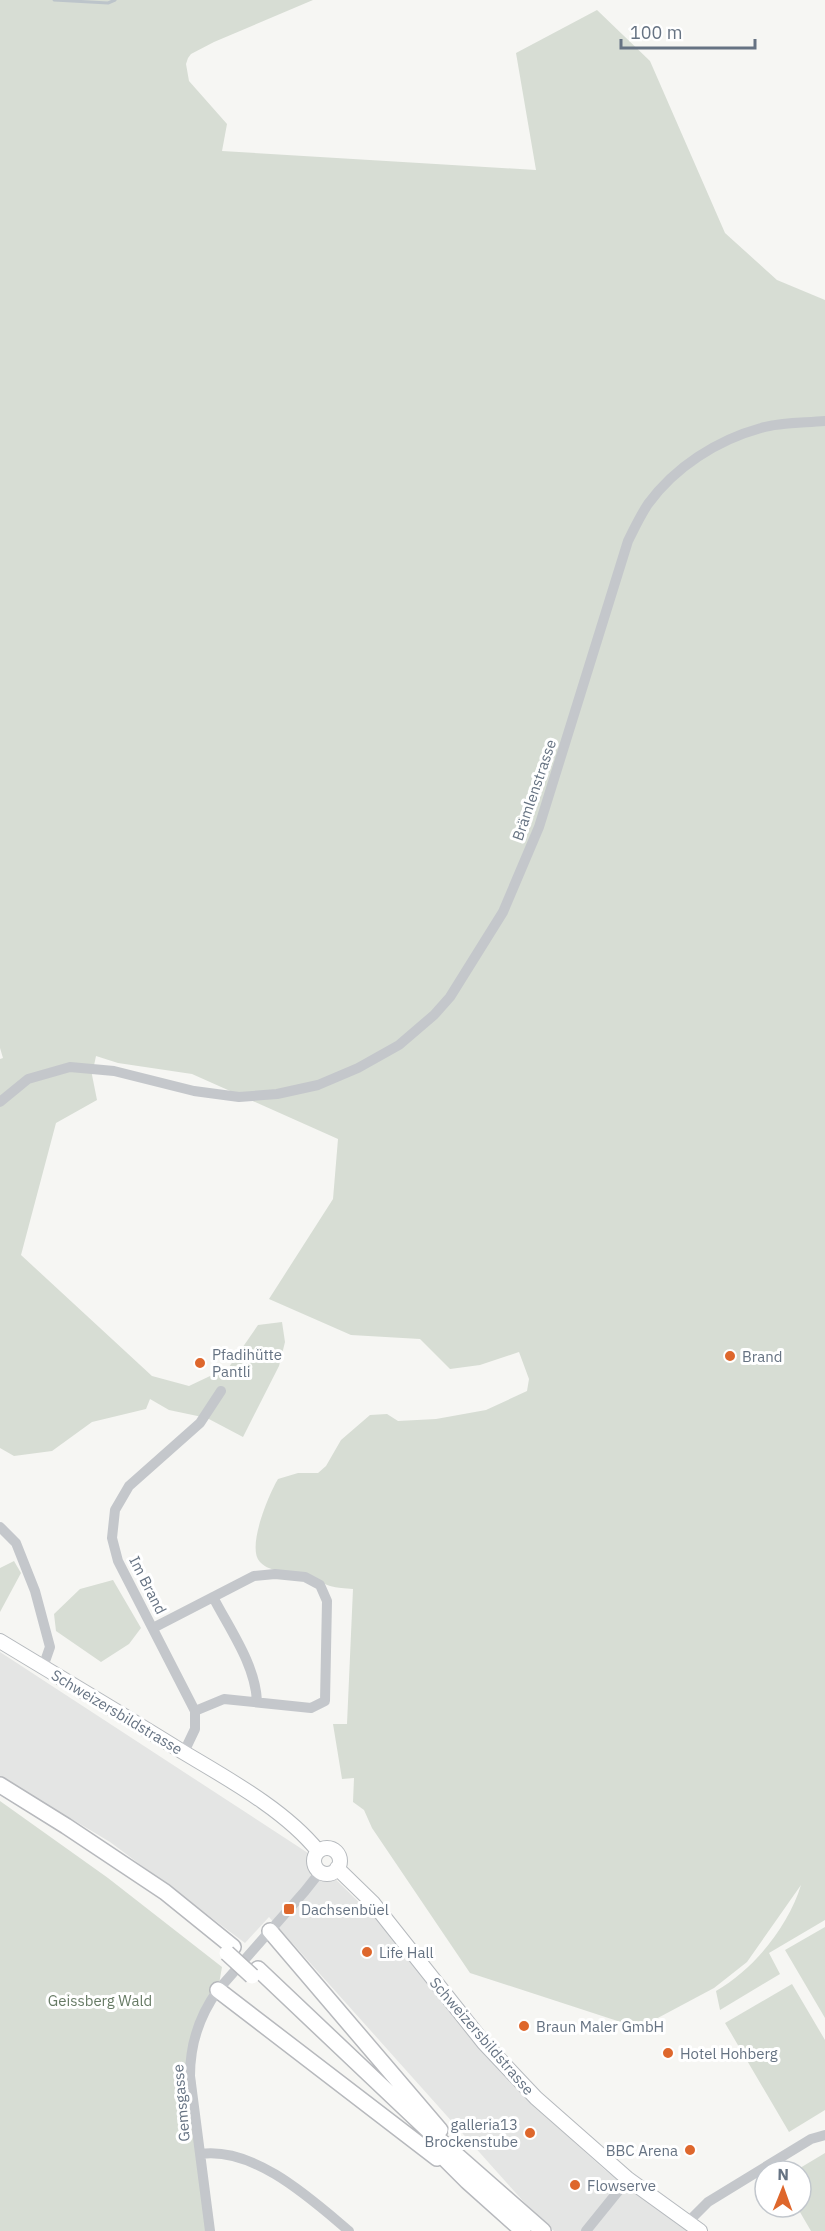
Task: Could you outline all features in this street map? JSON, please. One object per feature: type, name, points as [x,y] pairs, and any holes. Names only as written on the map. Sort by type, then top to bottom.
[{"type":"highway","points":[[0,1785],[165,1892],[428,2130],[523,2231]]},
{"type":"highway","points":[[270,1931],[473,2178]]},
{"type":"highway","points":[[218,1990],[543,2231]]},
{"type":"main road","name":"Schweizersbildstrasse","points":[[0,1641],[184,1752],[283,1818],[309,1840],[318,1851]]},
{"type":"main road","points":[[327,1848],[336,1852],[340,1862],[337,1868],[331,1873],[320,1872],[314,1862],[318,1851],[327,1848]]},
{"type":"main road","name":"Schweizersbildstrasse","points":[[337,1868],[373,1904],[484,2043],[518,2080],[575,2134],[628,2179],[700,2231]]},
{"type":"street","name":"Brämlenstrasse","points":[[0,1102],[28,1080],[70,1067],[114,1071],[194,1091],[238,1097],[277,1094],[318,1085],[358,1068],[399,1045],[434,1015],[450,997],[503,912],[539,827],[628,541],[648,505],[667,482],[689,462],[717,447],[762,428],[825,421]]},
{"type":"street","name":"Im Brand","points":[[195,1711],[118,1561],[112,1538],[115,1510],[129,1486],[200,1424],[221,1391]]},
{"type":"street","points":[[0,1527],[16,1543],[35,1591],[50,1647],[43,1667]]},
{"type":"street","points":[[153,1628],[254,1576],[275,1574],[305,1577],[320,1585],[327,1601],[325,1701],[311,1708],[224,1699],[195,1711],[195,1729],[184,1752]]},
{"type":"street","points":[[213,1597],[247,1661],[256,1685],[257,1701]]},
{"type":"street","name":"Gemsgasse","points":[[210,2231],[190,2063],[196,2031],[201,2017],[218,1990],[306,1891],[320,1872]]},
{"type":"street","points":[[688,2222],[708,2202],[811,2139],[825,2135]]},
{"type":"street","points":[[201,2154],[218,2153],[268,2170],[302,2191],[349,2231]]},
{"type":"street","points":[[586,2231],[628,2179]]},
{"type":"shaded area","points":[[0,1652],[311,1855],[382,1925],[483,2052],[523,2096],[605,2170],[687,2231],[554,2231],[540,2220],[269,1917],[245,1943],[110,1842],[0,1776]]},
{"type":"green space","points":[[0,0],[313,0],[214,42],[191,54],[188,58],[186,64],[189,81],[227,124],[222,151],[536,170],[516,53],[597,10],[650,61],[725,233],[777,280],[825,300],[825,1920],[769,1953],[780,1974],[720,2010],[716,1991],[743,1971],[768,1945],[788,1916],[801,1885],[747,1962],[714,1988],[639,2028],[470,1973],[372,1828],[364,1810],[353,1802],[354,1778],[342,1779],[333,1724],[347,1724],[353,1589],[330,1586],[307,1574],[275,1570],[260,1562],[256,1555],[257,1534],[274,1486],[278,1479],[298,1473],[318,1473],[326,1466],[341,1440],[370,1415],[387,1414],[398,1421],[436,1419],[486,1410],[527,1391],[529,1379],[519,1352],[480,1365],[450,1369],[420,1339],[351,1335],[269,1299],[333,1199],[338,1139],[192,1074],[118,1063],[96,1056],[92,1075],[97,1100],[56,1123],[21,1255],[152,1376],[189,1386],[229,1367],[258,1325],[282,1322],[285,1342],[279,1366],[243,1437],[207,1418],[169,1410],[150,1399],[146,1409],[92,1422],[52,1451],[14,1456],[0,1448],[0,1059],[3,1058],[0,1048]]},
{"type":"green space","points":[[14,1561],[21,1573],[0,1612],[0,1568]]},
{"type":"green space","points":[[113,1580],[141,1628],[129,1644],[101,1662],[56,1631],[54,1614],[80,1589]]},
{"type":"green space","name":"Geissberg Wald","points":[[0,1801],[108,1878],[222,1967],[218,1990],[192,2048],[210,2231],[0,2231]]},
{"type":"green space","points":[[825,1927],[825,2018],[785,1950]]},
{"type":"green space","points":[[792,1984],[825,2040],[825,2110],[789,2132],[725,2023]]},
{"type":"green space","points":[[825,2153],[825,2231],[811,2231],[804,2219],[813,2219],[813,2160]]},
{"type":"waterway","points":[[54,0],[108,3],[115,0]]},
{"type":"place","name":"Brand","points":[[730,1356]]},
{"type":"place","name":"Pfadihütte Pantli","points":[[200,1363]]},
{"type":"place","name":"Dachsenbüel","points":[[289,1909]]},
{"type":"place","name":"Life Hall","points":[[367,1952]]},
{"type":"place","name":"Braun Maler GmbH","points":[[524,2026]]},
{"type":"place","name":"Hotel Hohberg","points":[[668,2053]]},
{"type":"place","name":"galleria13 Brockenstube","points":[[530,2133]]},
{"type":"place","name":"BBC Arena","points":[[690,2150]]},
{"type":"place","name":"Flowserve","points":[[575,2185]]}]
